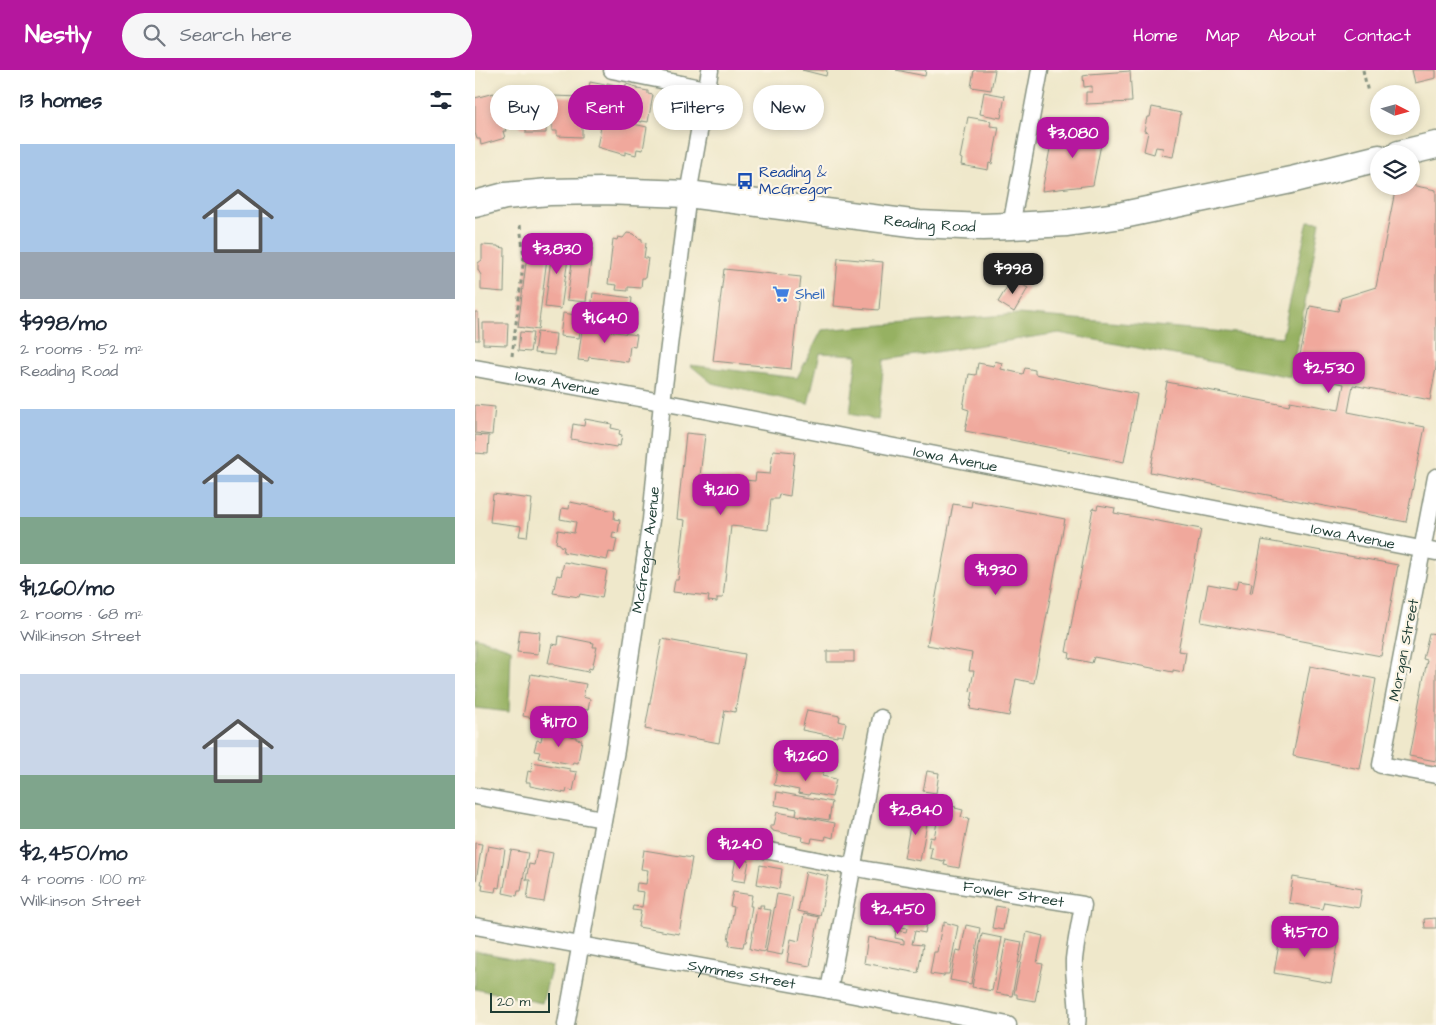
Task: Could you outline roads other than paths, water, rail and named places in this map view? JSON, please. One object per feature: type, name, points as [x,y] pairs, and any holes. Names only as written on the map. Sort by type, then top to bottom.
[{"type":"main road","points":[[1420,149],[1436,146]]},
{"type":"main road","name":"Reading Road","points":[[475,204],[505,196],[549,192],[603,191],[688,194],[919,224],[983,227],[1011,226],[1067,223],[1123,215],[1291,180],[1370,160]]},
{"type":"street","points":[[612,70],[686,85]]},
{"type":"street","name":"McGregor Avenue","points":[[707,85],[710,70]]},
{"type":"street","points":[[1011,226],[1040,70]]},
{"type":"street","name":"McGregor Avenue","points":[[565,1025],[616,750],[651,520],[662,402],[688,194],[699,130]]},
{"type":"street","name":"Iowa Avenue","points":[[475,368],[662,402],[1429,551]]},
{"type":"street","name":"Morgan Street","points":[[1436,477],[1429,551],[1381,765],[1436,776]]},
{"type":"street","points":[[829,990],[881,718]]},
{"type":"street","points":[[475,796],[603,819]]},
{"type":"street","name":"Fowler Street","points":[[739,845],[852,867],[1083,905],[1074,959],[1077,1025]]},
{"type":"street","name":"Symmes Street","points":[[475,926],[829,990],[1008,1025]]},
{"type":"place","name":"Reading & McGregor","points":[[745,181]]},
{"type":"place","name":"Shell","points":[[781,294]]}]
